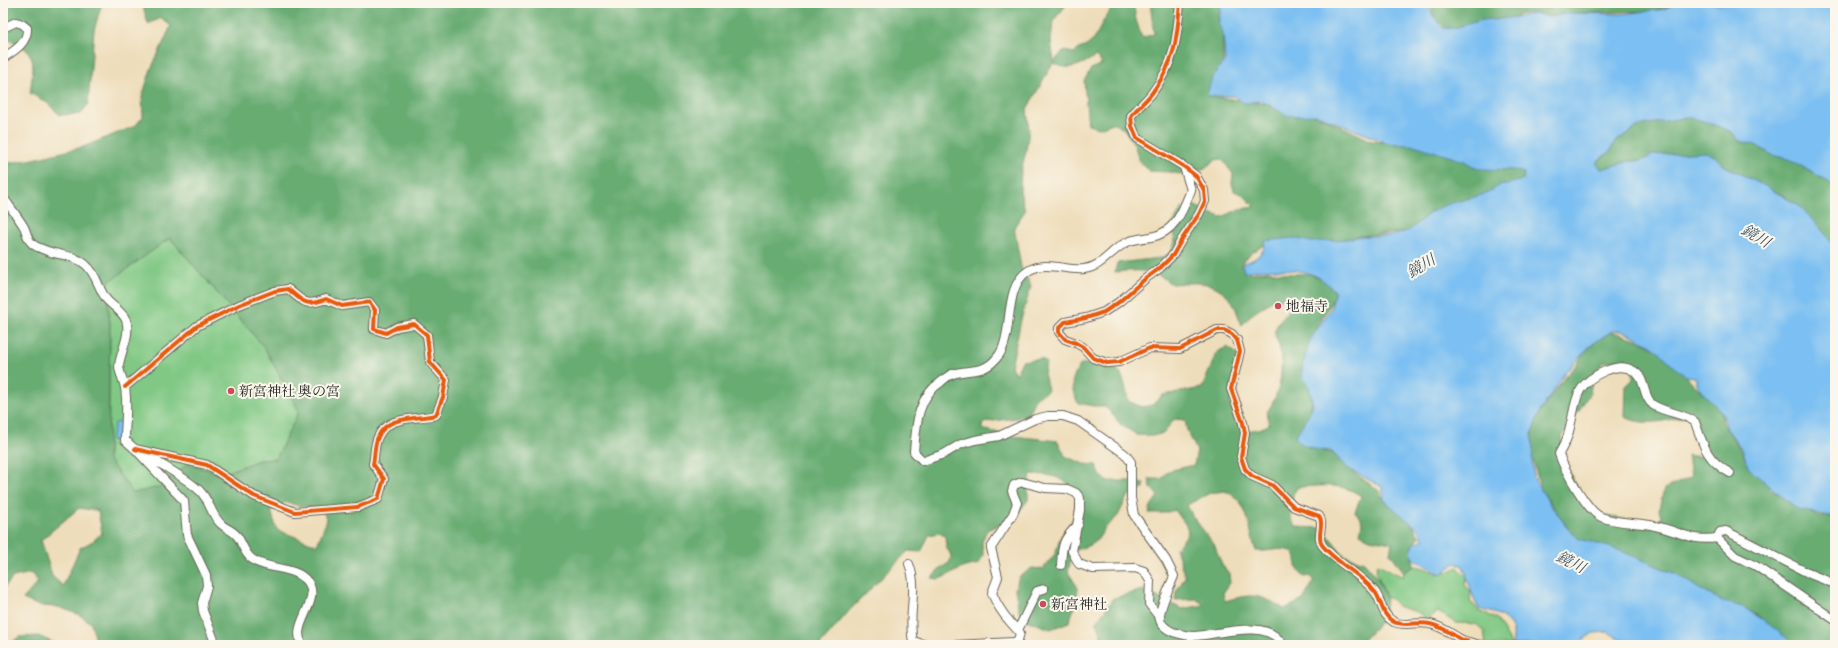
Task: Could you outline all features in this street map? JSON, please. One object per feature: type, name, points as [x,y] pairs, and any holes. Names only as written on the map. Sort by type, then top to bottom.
[{"type":"street","points":[[1180,3],[1174,51],[1168,70],[1151,95],[1131,116],[1132,126],[1137,138],[1183,166],[1196,176],[1204,190],[1205,201],[1199,214],[1172,256],[1119,302],[1104,312],[1086,318],[1065,322],[1059,328],[1062,336],[1076,343],[1093,358],[1106,363],[1119,362],[1150,348],[1180,349],[1217,330],[1224,330],[1232,334],[1237,340],[1240,351],[1231,389],[1245,433],[1241,456],[1245,469],[1252,476],[1272,485],[1294,507],[1321,518],[1320,539],[1322,544],[1331,555],[1368,584],[1376,593],[1380,608],[1394,622],[1405,624],[1421,622],[1432,624],[1458,638],[1480,645]]},
{"type":"street","points":[[3,28],[16,22],[27,28],[27,35],[20,45],[3,58]]},
{"type":"street","points":[[1160,618],[1160,612],[1174,576],[1166,560],[1134,514],[1131,498],[1131,462],[1125,454],[1078,421],[1064,416],[1048,416],[1035,420],[999,436],[961,444],[944,454],[923,461],[914,452],[916,426],[920,410],[925,396],[932,387],[956,373],[976,372],[984,369],[999,354],[1007,333],[1010,306],[1017,285],[1022,277],[1028,271],[1042,266],[1078,269],[1092,268],[1103,262],[1122,245],[1131,240],[1161,235],[1169,229],[1182,212],[1191,190],[1183,166]]},
{"type":"street","points":[[3,197],[23,227],[30,242],[39,248],[52,253],[64,254],[77,259],[86,265],[95,275],[106,299],[121,312],[126,320],[128,330],[120,355],[119,367],[120,378],[125,387],[127,412],[125,440],[184,501],[187,535],[206,574],[207,586],[202,603],[202,611],[216,645]]},
{"type":"street","points":[[125,387],[198,326],[239,305],[275,291],[288,289],[304,302],[313,304],[326,299],[342,306],[369,302],[375,310],[374,329],[386,333],[397,327],[414,324],[427,335],[430,362],[446,380],[443,397],[436,415],[401,420],[386,425],[377,437],[373,464],[384,479],[378,499],[358,507],[296,512],[254,496],[206,465],[135,449]]},
{"type":"street","points":[[1730,474],[1712,460],[1706,451],[1696,422],[1653,405],[1645,395],[1640,376],[1635,371],[1615,367],[1588,380],[1580,389],[1574,403],[1568,435],[1559,454],[1568,476],[1593,511],[1600,516],[1614,520],[1656,526],[1688,537],[1701,539],[1717,538],[1735,556],[1756,566],[1835,620]]},
{"type":"street","points":[[135,449],[186,480],[200,492],[208,501],[221,525],[234,532],[239,538],[245,553],[253,560],[300,575],[307,581],[311,589],[311,597],[300,631],[300,641],[303,645]]},
{"type":"street","points":[[955,645],[1014,642],[1018,640],[1020,632],[1004,616],[996,604],[992,593],[998,578],[991,548],[1017,503],[1012,492],[1014,485],[1022,482],[1045,488],[1067,489],[1076,493],[1080,498],[1078,525],[1072,551],[1079,564],[1093,569],[1135,568],[1144,571],[1150,581],[1149,604],[1160,618],[1163,626],[1170,631],[1183,635],[1208,634],[1250,629],[1273,634],[1282,645]]},
{"type":"street","points":[[1061,565],[1062,546],[1067,536],[1078,525]]},
{"type":"street","points":[[1717,538],[1720,532],[1726,531],[1810,574],[1835,584]]},
{"type":"street","points":[[909,564],[913,573],[914,594],[911,631],[913,640],[926,645]]},
{"type":"street","points":[[1018,630],[1037,591],[1044,589]]},
{"type":"green space","points":[[3,3],[102,3],[94,30],[88,104],[81,114],[60,115],[46,102],[30,93],[33,73],[32,58],[23,47],[15,42],[3,38]]},
{"type":"green space","points":[[142,3],[1068,3],[1053,21],[1051,42],[1054,62],[1063,51],[1075,53],[1078,49],[1084,47],[1092,41],[1108,14],[1117,3],[1134,7],[1136,20],[1142,38],[1154,34],[1150,3],[1221,3],[1218,17],[1223,32],[1223,65],[1209,96],[1267,104],[1277,108],[1285,115],[1297,116],[1311,114],[1328,120],[1372,141],[1414,145],[1522,169],[1525,179],[1411,232],[1359,236],[1338,241],[1308,244],[1269,242],[1251,253],[1240,265],[1251,273],[1267,271],[1291,274],[1308,274],[1325,280],[1336,294],[1312,336],[1308,355],[1312,403],[1310,415],[1299,439],[1308,447],[1332,453],[1340,459],[1354,473],[1378,490],[1385,501],[1408,517],[1419,536],[1411,548],[1414,566],[1404,572],[1390,553],[1392,543],[1370,539],[1360,534],[1362,524],[1361,519],[1355,512],[1361,496],[1346,489],[1331,486],[1298,487],[1293,494],[1291,519],[1296,527],[1322,528],[1344,555],[1364,562],[1378,578],[1386,597],[1385,617],[1358,645],[1101,645],[1101,633],[1096,622],[1114,598],[1143,590],[1182,609],[1204,605],[1196,599],[1175,600],[1176,592],[1185,577],[1176,548],[1182,542],[1188,529],[1175,510],[1164,513],[1149,513],[1151,506],[1158,496],[1151,488],[1149,479],[1162,479],[1168,471],[1194,465],[1197,451],[1187,430],[1185,420],[1174,419],[1164,433],[1152,436],[1137,435],[1121,425],[1105,406],[1093,406],[1078,403],[1073,391],[1072,382],[1078,369],[1081,364],[1103,364],[1116,369],[1124,380],[1128,401],[1142,407],[1152,405],[1163,395],[1202,388],[1217,352],[1227,347],[1239,355],[1231,388],[1230,405],[1245,431],[1259,429],[1269,425],[1267,412],[1275,397],[1280,380],[1281,364],[1275,331],[1279,322],[1290,308],[1287,298],[1273,300],[1251,315],[1242,325],[1231,300],[1218,288],[1211,285],[1203,283],[1171,284],[1158,275],[1145,271],[1115,272],[1117,263],[1160,258],[1170,253],[1175,242],[1172,225],[1182,208],[1195,206],[1222,217],[1240,209],[1255,207],[1242,194],[1234,191],[1232,183],[1233,174],[1222,159],[1215,160],[1205,168],[1185,175],[1169,172],[1149,171],[1138,159],[1135,146],[1124,129],[1113,123],[1099,128],[1088,125],[1084,81],[1091,69],[1102,64],[1096,56],[1080,65],[1070,67],[1059,66],[1053,63],[1027,109],[1029,130],[1021,171],[1020,191],[1025,211],[1014,227],[1021,267],[1031,286],[1021,320],[1011,367],[1016,374],[1022,361],[1041,359],[1046,362],[1044,373],[1048,390],[1035,399],[1028,414],[1017,418],[985,422],[981,429],[1013,436],[1058,441],[1065,456],[1084,464],[1096,465],[1100,475],[1107,481],[1131,481],[1144,483],[1144,488],[1127,497],[1118,516],[1105,528],[1098,539],[1090,545],[1073,551],[1068,572],[1078,588],[1076,603],[1069,622],[1051,629],[1020,618],[1015,589],[1019,577],[1032,568],[1043,569],[1055,554],[1061,536],[1074,518],[1077,495],[1063,480],[1052,476],[1031,474],[1028,488],[1028,500],[1013,519],[987,530],[982,541],[983,555],[979,564],[965,567],[939,579],[931,578],[950,562],[951,555],[946,547],[945,536],[939,533],[929,535],[921,552],[908,551],[849,611],[820,645],[85,645],[95,637],[91,623],[78,614],[58,607],[39,606],[23,599],[38,582],[31,573],[13,577],[3,589],[3,164],[34,159],[83,147],[135,126],[143,117],[142,97],[151,69],[171,26],[161,18],[148,24]],"holes":[[[170,238],[264,347],[299,411],[276,459],[259,460],[222,474],[187,464],[160,487],[133,493],[108,459],[110,323],[106,284]],[[1225,491],[1239,502],[1247,516],[1256,551],[1282,549],[1292,551],[1296,558],[1296,567],[1305,577],[1309,576],[1314,581],[1303,600],[1284,609],[1268,600],[1256,596],[1242,597],[1225,601],[1223,593],[1230,583],[1229,574],[1222,565],[1214,544],[1193,517],[1187,505],[1210,493]],[[286,502],[299,506],[322,509],[327,520],[317,545],[277,530],[271,511]],[[79,508],[98,511],[102,533],[93,541],[80,548],[63,586],[52,576],[41,540]]]},
{"type":"green space","points":[[1430,3],[1678,3],[1649,11],[1575,13],[1548,16],[1537,13],[1520,14],[1509,19],[1469,24],[1459,29],[1446,28],[1435,19]]},
{"type":"green space","points":[[1687,117],[1707,122],[1732,132],[1739,141],[1754,144],[1772,155],[1791,160],[1835,186],[1835,245],[1786,197],[1723,165],[1715,156],[1706,152],[1653,155],[1641,161],[1630,161],[1601,169],[1596,163],[1610,152],[1615,142],[1639,126]]},
{"type":"green space","points":[[170,238],[264,347],[299,411],[276,459],[259,460],[222,474],[187,464],[160,487],[133,493],[108,459],[110,323],[106,284]]},
{"type":"green space","points":[[1611,332],[1630,337],[1655,348],[1676,365],[1721,409],[1723,423],[1742,452],[1749,466],[1771,489],[1804,510],[1819,516],[1835,517],[1835,645],[1793,645],[1756,614],[1741,608],[1725,605],[1670,571],[1584,541],[1574,536],[1541,490],[1531,453],[1532,433],[1540,411],[1584,353],[1598,340]],"holes":[[[1622,360],[1633,366],[1633,379],[1626,386],[1625,417],[1641,422],[1657,422],[1690,416],[1709,453],[1699,457],[1688,455],[1691,477],[1664,489],[1659,509],[1661,518],[1658,525],[1601,515],[1576,486],[1563,459],[1561,438],[1590,393],[1592,379],[1603,362]]]},
{"type":"green space","points":[[1378,564],[1403,577],[1404,572],[1414,566],[1422,567],[1439,574],[1458,567],[1461,572],[1468,575],[1465,585],[1471,592],[1470,601],[1479,611],[1497,619],[1512,645],[1486,645],[1484,631],[1476,624],[1456,623],[1438,612],[1427,619],[1417,612],[1399,607],[1393,600],[1386,597],[1376,570]]},
{"type":"green space","points":[[38,636],[60,645],[8,645],[19,637]]},
{"type":"water","name":"鏡川","points":[[1221,3],[1429,3],[1434,17],[1441,26],[1453,28],[1488,19],[1494,20],[1535,14],[1551,17],[1569,13],[1622,14],[1665,9],[1677,3],[1712,3],[1720,5],[1726,3],[1835,3],[1835,186],[1791,160],[1772,155],[1754,144],[1739,141],[1732,132],[1707,122],[1687,117],[1639,126],[1615,142],[1610,152],[1596,163],[1601,169],[1630,161],[1641,161],[1653,155],[1706,152],[1715,156],[1723,165],[1769,188],[1801,207],[1835,245],[1835,517],[1799,510],[1755,474],[1748,467],[1743,451],[1727,429],[1722,412],[1703,393],[1698,386],[1695,377],[1686,376],[1679,371],[1653,346],[1621,331],[1612,331],[1590,346],[1565,373],[1540,411],[1531,436],[1533,445],[1532,463],[1535,480],[1566,527],[1579,539],[1613,548],[1678,575],[1701,590],[1724,602],[1743,607],[1765,621],[1795,645],[1631,645],[1608,632],[1593,633],[1576,645],[1513,645],[1513,632],[1508,622],[1500,616],[1479,609],[1463,566],[1455,563],[1441,574],[1414,559],[1411,551],[1415,543],[1423,540],[1420,531],[1384,500],[1382,487],[1347,468],[1331,451],[1318,450],[1302,444],[1295,437],[1309,414],[1313,404],[1309,387],[1302,377],[1302,367],[1310,340],[1331,308],[1335,291],[1320,278],[1302,271],[1281,269],[1244,272],[1242,264],[1255,259],[1261,253],[1265,246],[1265,241],[1293,238],[1312,242],[1363,236],[1388,236],[1400,234],[1411,229],[1431,212],[1445,205],[1485,194],[1499,186],[1523,180],[1524,173],[1513,170],[1478,169],[1464,161],[1417,146],[1387,143],[1318,115],[1288,116],[1262,101],[1244,103],[1234,96],[1207,96],[1213,77],[1225,61],[1223,32],[1218,24]]},
{"type":"water","points":[[120,422],[122,428],[120,440],[111,440],[115,423]]},
{"type":"cycle path","points":[[1180,3],[1176,40],[1170,61],[1160,82],[1131,116],[1132,126],[1137,138],[1183,166],[1196,176],[1204,190],[1205,201],[1199,214],[1173,255],[1160,268],[1119,302],[1104,312],[1086,318],[1065,322],[1059,328],[1059,332],[1065,339],[1083,347],[1093,358],[1107,363],[1119,362],[1150,348],[1180,349],[1217,330],[1224,330],[1232,334],[1237,340],[1240,351],[1231,389],[1245,433],[1241,457],[1245,469],[1252,476],[1272,485],[1294,507],[1319,516],[1321,519],[1320,541],[1322,545],[1334,558],[1369,585],[1375,592],[1384,612],[1394,622],[1403,624],[1426,623],[1434,625],[1463,640],[1481,645]]},
{"type":"cycle path","points":[[125,387],[197,326],[239,305],[275,291],[288,289],[302,300],[309,303],[326,299],[342,306],[369,302],[375,310],[374,329],[386,333],[397,327],[414,324],[427,335],[430,362],[446,380],[443,397],[436,415],[395,422],[382,430],[375,447],[373,464],[384,479],[378,499],[358,507],[295,512],[254,496],[207,465],[135,449]]},
{"type":"place","name":"地福寺","points":[[1278,306]]},
{"type":"place","name":"新宮神社 奥の宮","points":[[231,391]]},
{"type":"place","name":"新宮神社","points":[[1043,604]]}]
